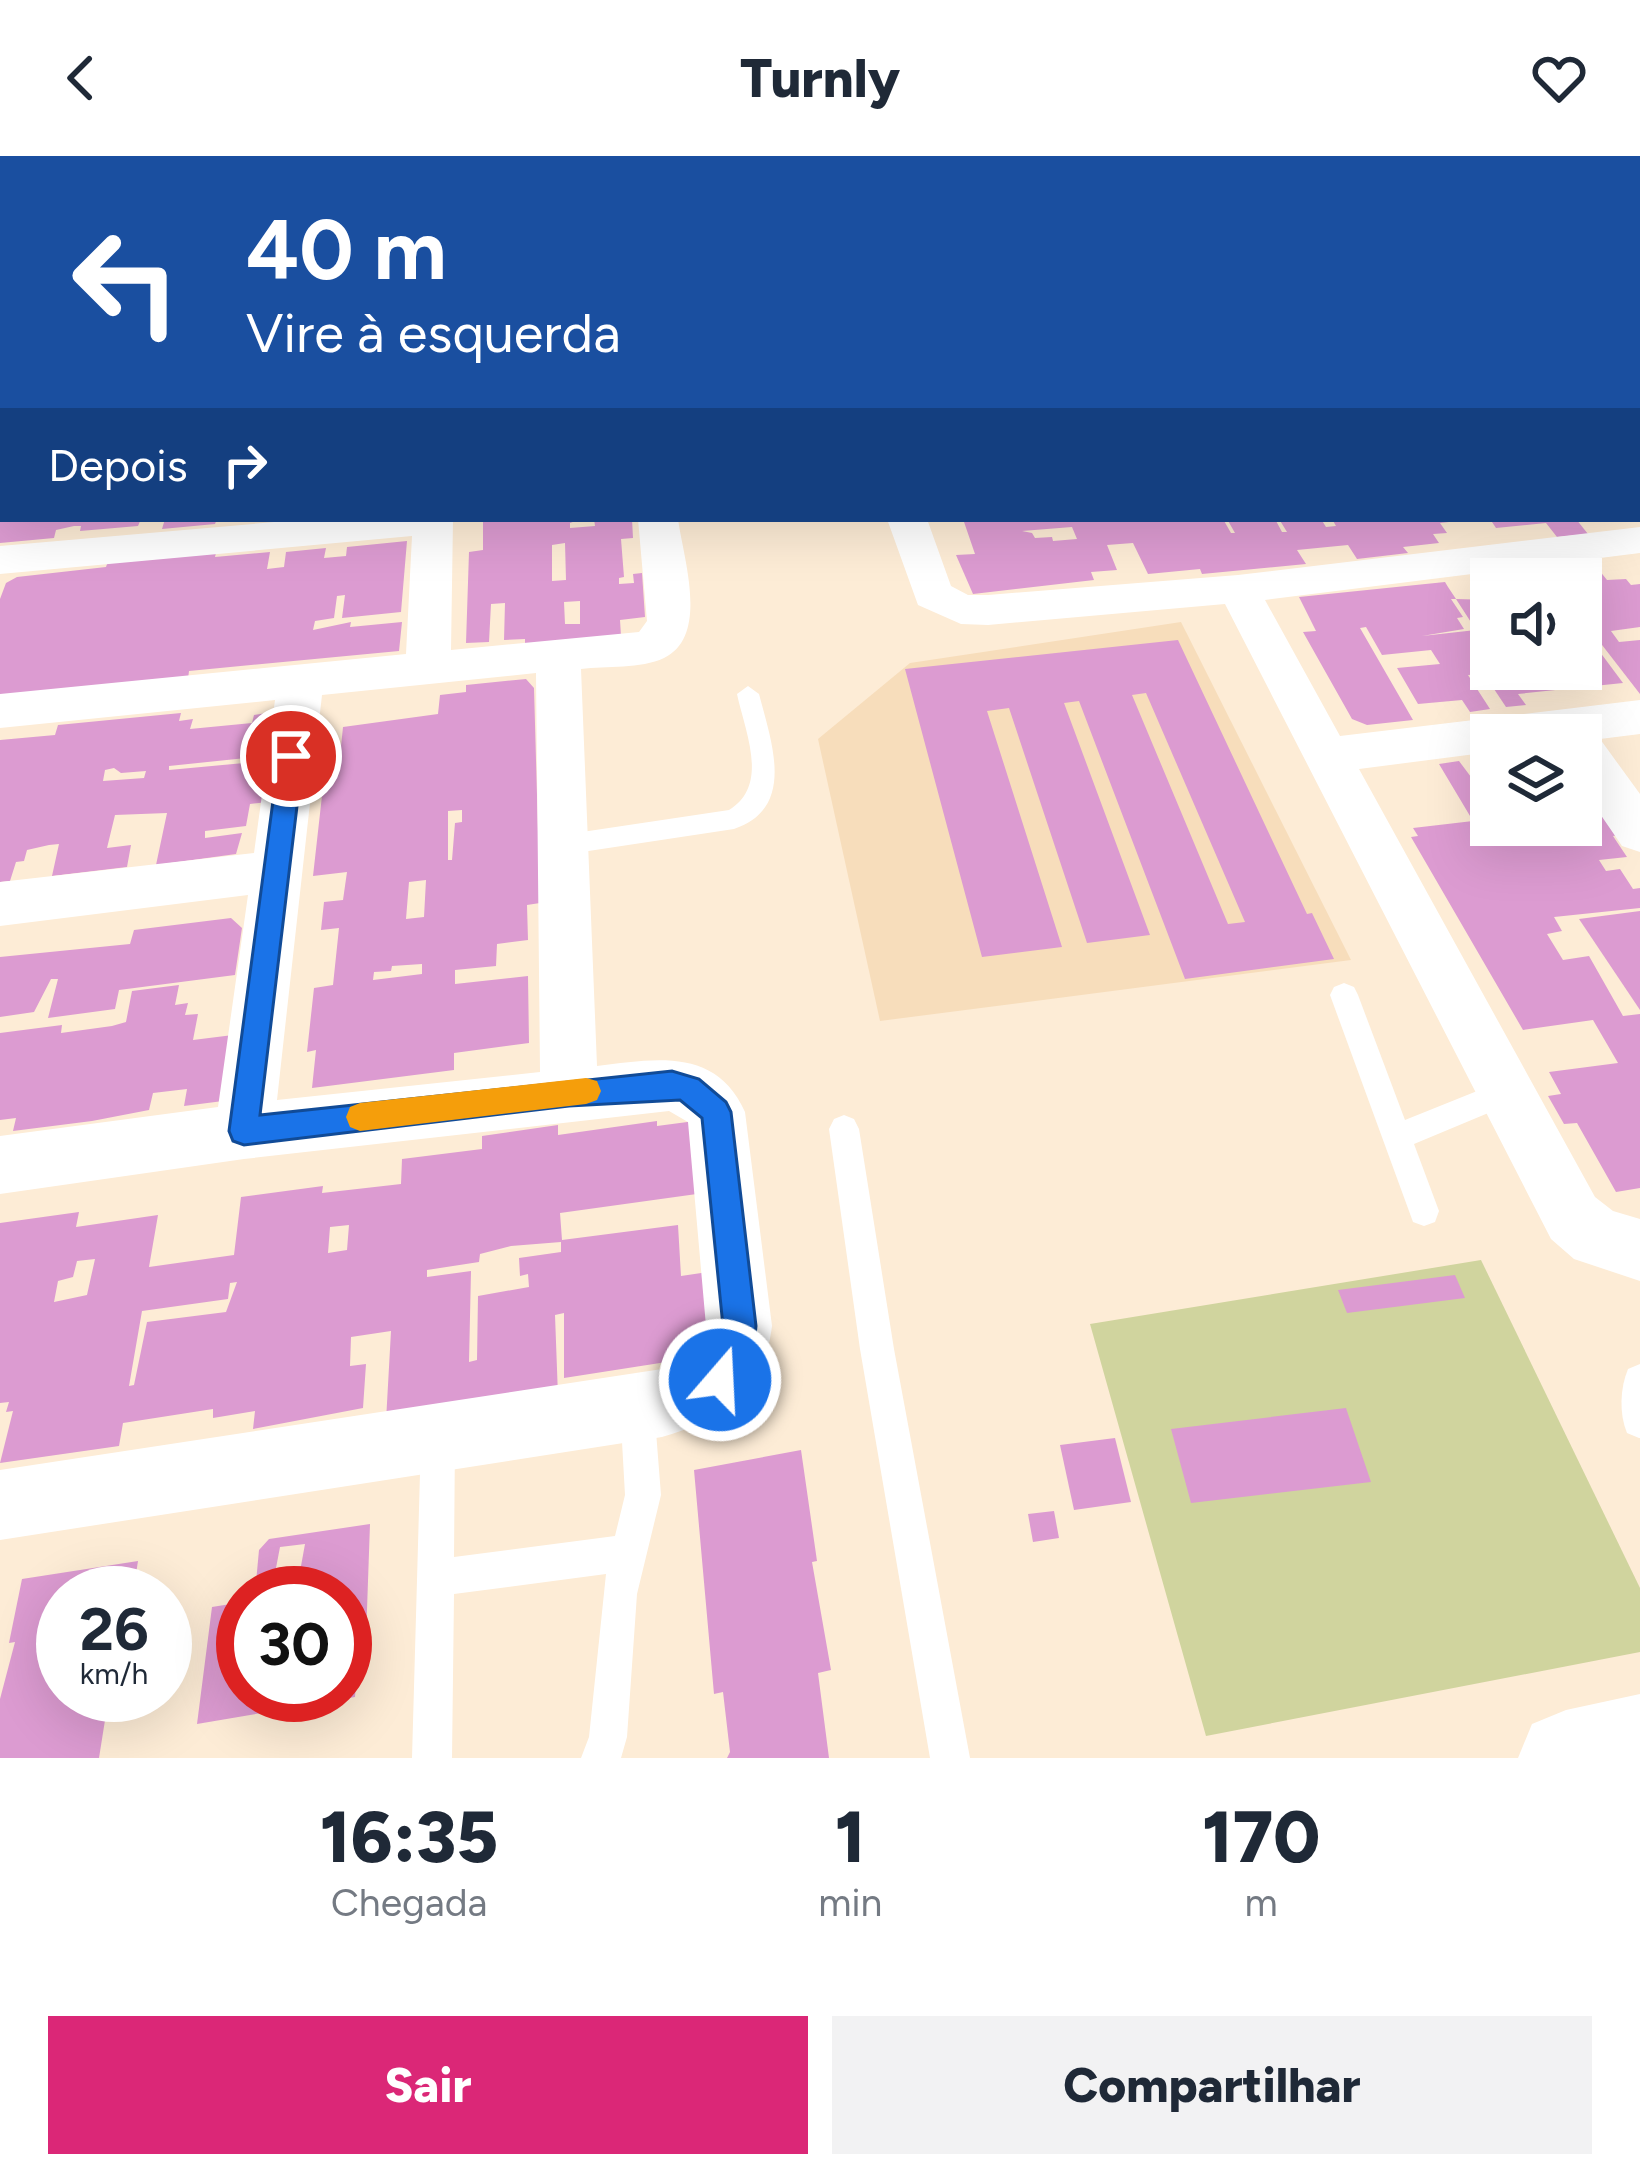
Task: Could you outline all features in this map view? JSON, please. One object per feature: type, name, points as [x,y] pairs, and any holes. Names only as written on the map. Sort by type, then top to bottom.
[{"type":"street","points":[[0,560],[411,522]]},
{"type":"street","points":[[428,668],[433,522]]},
{"type":"street","points":[[0,711],[651,646],[664,635],[669,621],[658,522]]},
{"type":"street","points":[[908,522],[933,595],[962,609],[1238,589],[1640,540]]},
{"type":"street","points":[[1238,589],[1574,1219],[1596,1237],[1640,1250]]},
{"type":"street","points":[[558,656],[569,1092]]},
{"type":"street","points":[[244,1131],[301,679]]},
{"type":"street","points":[[1602,728],[1640,717]]},
{"type":"street","points":[[1330,755],[1470,738]]},
{"type":"street","points":[[1602,778],[1640,832]]},
{"type":"street","points":[[0,904],[276,871]]},
{"type":"street","points":[[0,1165],[244,1131],[672,1084],[704,1098],[716,1112],[740,1326],[737,1354],[720,1380],[637,1406],[0,1505]]},
{"type":"lane","points":[[562,845],[734,819],[754,810],[764,796],[765,779],[748,694]]},
{"type":"lane","points":[[1344,995],[1424,1211]]},
{"type":"lane","points":[[1396,1137],[1507,1092]]},
{"type":"lane","points":[[844,1130],[877,1349],[950,1758]]},
{"type":"lane","points":[[1639,1421],[1640,1381]]},
{"type":"lane","points":[[601,1758],[608,1737],[626,1553],[643,1496],[637,1406]]},
{"type":"lane","points":[[432,1758],[438,1437]]},
{"type":"lane","points":[[436,1578],[626,1553]]},
{"type":"shaded area","points":[[1181,622],[1351,960],[880,1021],[818,739],[910,663]]},
{"type":"green space","points":[[1481,1260],[1640,1588],[1640,1652],[1206,1736],[1090,1324]]},
{"type":"building","points":[[0,522],[140,522],[138,526],[80,531],[81,526],[74,526],[56,530],[54,538],[0,543]]},
{"type":"building","points":[[164,522],[216,522],[215,524],[162,529]]},
{"type":"building","points":[[483,522],[573,522],[570,528],[595,526],[594,522],[632,522],[633,538],[621,539],[624,577],[619,584],[634,583],[633,574],[642,573],[645,617],[620,620],[621,636],[525,645],[525,639],[504,640],[505,603],[491,604],[489,642],[466,643],[469,552],[483,550]],"holes":[[[565,543],[566,580],[552,581],[552,545]],[[580,601],[580,624],[565,624],[564,602]]]},
{"type":"building","points":[[964,522],[1225,522],[1235,533],[1229,522],[1277,522],[1287,532],[1281,522],[1323,522],[1326,527],[1336,526],[1334,522],[1449,522],[1440,523],[1447,533],[1433,534],[1439,543],[1403,547],[1408,553],[1357,559],[1348,545],[1297,550],[1306,564],[1202,574],[1200,569],[1148,574],[1133,543],[1107,545],[1117,570],[1091,572],[1094,580],[973,594],[956,555],[975,554]],"holes":[[[1072,527],[1077,539],[1053,541],[1052,537],[1035,538],[1022,531]]]},
{"type":"building","points":[[1492,522],[1578,522],[1588,534],[1557,537],[1546,523],[1496,528]]},
{"type":"building","points":[[407,541],[401,612],[342,618],[345,595],[337,596],[334,618],[315,621],[313,630],[351,622],[350,627],[402,622],[399,651],[189,671],[188,679],[0,697],[0,599],[6,583],[17,577],[106,567],[108,561],[216,553],[215,557],[270,552],[267,569],[284,567],[286,552],[326,548],[324,558],[346,556],[347,547]]},
{"type":"building","points":[[1602,574],[1607,580],[1640,584],[1640,627],[1611,631],[1619,642],[1640,640],[1640,694],[1602,645]]},
{"type":"building","points":[[1445,582],[1456,599],[1451,599],[1463,617],[1457,618],[1464,629],[1422,636],[1470,631],[1470,690],[1478,690],[1490,709],[1470,712],[1462,700],[1418,704],[1397,668],[1440,664],[1431,650],[1382,655],[1366,627],[1360,628],[1413,720],[1367,725],[1352,719],[1303,632],[1316,631],[1299,597]]},
{"type":"building","points":[[1456,599],[1470,599],[1470,621]]},
{"type":"building","points":[[1178,640],[1307,914],[1312,913],[1334,959],[1185,979],[1079,701],[1064,703],[1150,935],[1087,943],[1009,708],[987,711],[1062,947],[982,957],[905,669]],"holes":[[[1146,693],[1245,922],[1228,924],[1132,695]]]},
{"type":"building","points":[[1602,655],[1623,683],[1602,685]]},
{"type":"building","points":[[526,679],[534,688],[540,903],[527,905],[528,940],[497,944],[496,966],[455,970],[455,984],[528,976],[529,1043],[454,1053],[454,1070],[312,1088],[316,1050],[307,1052],[314,988],[333,985],[339,928],[321,930],[324,902],[343,900],[347,872],[313,876],[324,778],[338,776],[343,727],[438,714],[440,695],[466,692],[466,685]],"holes":[[[462,810],[462,822],[455,823],[452,860],[448,860],[448,811]],[[426,880],[424,917],[406,919],[409,882]],[[422,964],[422,974],[373,980],[374,972],[391,971],[392,966]]]},
{"type":"building","points":[[1495,690],[1556,690],[1518,694],[1526,705],[1506,707]]},
{"type":"building","points":[[273,712],[265,756],[277,755],[269,802],[250,804],[246,826],[205,831],[205,838],[242,833],[236,854],[156,865],[167,813],[115,815],[107,848],[131,845],[127,867],[52,876],[59,844],[49,845],[27,850],[24,861],[16,862],[10,881],[0,882],[0,740],[55,735],[58,725],[181,713],[179,721],[193,719],[190,729],[252,723],[254,715]],"holes":[[[246,758],[244,763],[169,770],[169,766]],[[114,768],[121,773],[146,771],[144,778],[103,781],[105,770]]]},
{"type":"building","points":[[1459,761],[1470,776],[1470,816],[1439,764]]},
{"type":"building","points":[[1602,802],[1624,834],[1613,836],[1627,857],[1599,860],[1606,871],[1620,869],[1633,889],[1640,888],[1640,908],[1554,917],[1562,931],[1547,934],[1563,960],[1589,956],[1623,1016],[1640,1014],[1640,1188],[1616,1192],[1577,1123],[1564,1124],[1548,1096],[1561,1094],[1549,1072],[1618,1063],[1593,1020],[1523,1030],[1411,837],[1418,836],[1413,828],[1470,821],[1470,846],[1602,846]]},
{"type":"building","points":[[1640,911],[1640,1010],[1579,919]]},
{"type":"building","points":[[231,918],[242,928],[235,975],[119,990],[115,1009],[48,1018],[58,979],[51,979],[34,1012],[0,1017],[0,957],[130,944],[134,930]]},
{"type":"building","points":[[179,985],[175,1005],[188,1003],[185,1015],[198,1014],[193,1040],[233,1035],[223,1101],[184,1106],[187,1089],[153,1093],[149,1110],[92,1121],[13,1131],[16,1118],[0,1120],[0,1033],[62,1025],[61,1033],[112,1026],[126,1022],[132,991]]},
{"type":"building","points":[[657,1121],[657,1126],[695,1121],[704,1193],[560,1213],[562,1240],[678,1225],[681,1276],[708,1272],[714,1338],[692,1358],[564,1378],[564,1313],[555,1315],[558,1396],[386,1421],[391,1331],[351,1337],[350,1366],[366,1364],[363,1408],[253,1429],[255,1411],[213,1418],[213,1409],[123,1423],[119,1446],[0,1463],[13,1411],[6,1412],[9,1402],[0,1403],[0,1223],[79,1212],[76,1227],[158,1215],[149,1267],[234,1255],[241,1197],[323,1186],[322,1193],[401,1184],[402,1159],[482,1149],[482,1136],[558,1125],[558,1135]],"holes":[[[349,1225],[347,1250],[328,1253],[330,1227]],[[561,1242],[561,1252],[519,1258],[520,1276],[528,1274],[529,1287],[478,1296],[477,1360],[469,1362],[471,1271],[427,1277],[427,1270],[479,1262],[480,1254]],[[95,1259],[87,1295],[54,1302],[58,1281],[73,1277],[77,1261]],[[237,1282],[226,1312],[147,1322],[134,1385],[129,1386],[142,1311],[228,1299],[230,1283]]]},
{"type":"building","points":[[1455,1275],[1465,1298],[1347,1313],[1338,1290]]},
{"type":"building","points":[[1346,1408],[1371,1482],[1191,1503],[1171,1429]]},
{"type":"building","points":[[1115,1438],[1131,1502],[1074,1510],[1060,1445]]},
{"type":"building","points":[[801,1450],[817,1561],[812,1562],[831,1670],[818,1673],[829,1758],[727,1758],[723,1692],[714,1694],[694,1470]]},
{"type":"building","points":[[1054,1511],[1059,1538],[1033,1542],[1028,1514]]},
{"type":"building","points":[[370,1524],[369,1566],[301,1566],[305,1544],[280,1547],[276,1566],[258,1566],[259,1550],[269,1539]]},
{"type":"building","points":[[36,1577],[36,1722],[105,1722],[99,1758],[0,1758],[0,1699],[15,1642],[9,1643],[22,1579]]},
{"type":"building","points":[[216,1606],[216,1721],[197,1724],[212,1607]]},
{"type":"slow traffic","points":[[360,1117],[586,1091]]},
{"type":"route","points":[[291,756],[244,1131],[569,1092],[672,1084],[689,1089],[716,1112],[740,1326],[737,1354],[720,1380]]}]
